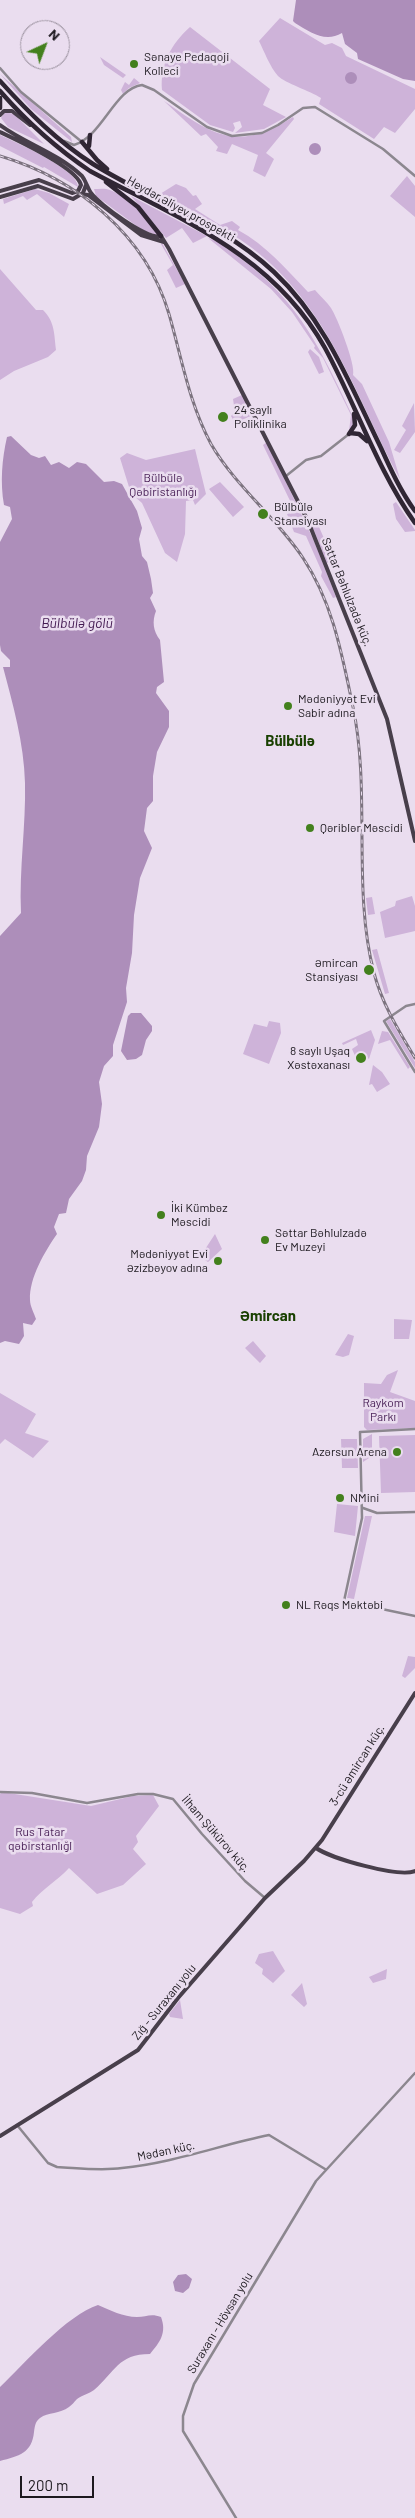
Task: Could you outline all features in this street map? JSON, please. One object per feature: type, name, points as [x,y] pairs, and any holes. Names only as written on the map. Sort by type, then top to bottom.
[{"type":"highway","name":"Heydər Əliyev prospekti","points":[[0,81],[50,132],[94,164],[210,226],[242,246],[274,272],[294,293],[330,343],[392,472],[415,511]]},
{"type":"highway","name":"Heydər Əliyev prospekti","points":[[0,92],[43,136],[90,171],[214,236],[258,267],[279,288],[307,320],[324,347],[397,495],[415,523]]},
{"type":"highway","points":[[0,98],[0,108]]},
{"type":"highway","points":[[90,135],[90,150]]},
{"type":"highway","points":[[82,142],[103,166],[140,190]]},
{"type":"highway","points":[[90,171],[138,207],[161,236]]},
{"type":"highway","points":[[348,396],[356,422],[349,434],[362,436],[375,452]]},
{"type":"main road","points":[[0,115],[4,111],[10,110],[43,136]]},
{"type":"main road","points":[[0,120],[4,126],[85,181],[93,196],[123,218],[146,234],[161,236]]},
{"type":"main road","points":[[0,125],[20,136]]},
{"type":"main road","points":[[0,132],[57,161],[80,182],[79,189],[66,194],[67,198]]},
{"type":"main road","points":[[0,192],[35,180],[58,186],[72,193]]},
{"type":"main road","points":[[0,197],[35,186],[74,199],[85,189],[85,181]]},
{"type":"main road","points":[[56,193],[64,193],[58,186]]},
{"type":"main road","points":[[80,195],[88,194],[144,237],[164,242]]},
{"type":"main road","name":"Səttar Bəhlulzadə küç.","points":[[161,236],[308,521],[387,719],[415,841]]},
{"type":"main road","name":"3-cü Əmircan küç.","points":[[316,1848],[415,1693]]},
{"type":"main road","points":[[316,1848],[328,1854],[398,1873],[415,1871]]},
{"type":"main road","name":"Zığ - Suraxanı yolu","points":[[0,2136],[138,2050],[178,1998],[265,1898],[316,1848]]},
{"type":"street","points":[[0,68],[17,88],[65,130],[82,142]]},
{"type":"street","points":[[50,132],[74,145],[82,142],[129,90],[144,85],[207,127],[232,136],[262,133],[303,108],[315,107],[383,149],[415,176]]},
{"type":"street","points":[[65,130],[74,140],[73,143],[67,142]]},
{"type":"street","points":[[286,476],[308,459],[321,456],[349,434]]},
{"type":"street","points":[[415,1004],[406,1006],[384,1023],[415,1072]]},
{"type":"street","points":[[415,1429],[360,1432],[360,1498],[363,1508],[344,1600],[415,1616]]},
{"type":"street","points":[[363,1508],[371,1512],[415,1512]]},
{"type":"street","name":"İlham Şükürov küç.","points":[[0,1792],[32,1793],[87,1803],[143,1794],[173,1798],[202,1834],[245,1881],[265,1898]]},
{"type":"street","name":"Suraxanı - Hövsan yolu","points":[[236,2518],[185,2435],[182,2424],[183,2416],[199,2374],[304,2200],[325,2169],[415,2072]]},
{"type":"street","name":"Mədən küç.","points":[[17,2125],[48,2163],[57,2166],[118,2169],[136,2167],[205,2152],[269,2135],[325,2169]]},
{"type":"green space","points":[[280,18],[325,45],[332,43],[342,48],[346,56],[415,89],[415,109],[395,133],[384,127],[374,139],[319,104],[321,98],[281,79],[272,68],[259,41]]},
{"type":"green space","points":[[190,27],[270,89],[263,105],[286,117],[264,129],[235,133],[242,127],[240,121],[233,123],[235,128],[233,132],[210,125],[162,90],[163,72],[168,56],[177,41]]},
{"type":"green space","points":[[100,57],[126,75],[123,78],[104,65]]},
{"type":"green space","points":[[0,74],[71,137],[72,142],[31,109]]},
{"type":"green space","points":[[134,78],[140,83],[129,88],[123,94],[121,90],[125,82],[129,85]]},
{"type":"green space","points":[[164,101],[197,123],[226,135],[240,137],[273,128],[293,117],[294,119],[266,153],[274,159],[265,177],[253,171],[258,155],[232,144],[227,154],[216,151],[218,147],[206,134],[201,136]]},
{"type":"green space","points":[[5,112],[14,114],[44,144],[8,127],[1,118]]},
{"type":"green space","points":[[0,135],[58,165],[76,180],[78,187],[44,167],[0,146]]},
{"type":"green space","points":[[407,176],[415,186],[415,217],[390,196]]},
{"type":"green space","points":[[176,184],[186,188],[193,196],[196,195],[202,204],[195,209],[220,225],[232,221],[240,227],[238,230],[258,243],[275,258],[308,292],[315,290],[329,306],[334,313],[345,341],[352,362],[353,375],[362,384],[389,442],[400,479],[338,355],[302,298],[279,272],[252,248],[219,226],[160,194]]},
{"type":"green space","points":[[35,189],[49,193],[69,204],[64,217],[37,194],[27,200],[23,196],[4,204],[3,199]]},
{"type":"green space","points":[[94,189],[108,189],[131,203],[143,215],[157,235],[142,230],[96,196]]},
{"type":"green space","points":[[131,196],[207,236],[193,243],[182,228],[166,238]]},
{"type":"green space","points":[[208,238],[229,249],[261,275],[295,311],[332,373],[354,419],[354,426],[349,431],[351,415],[323,358],[314,348],[315,346],[292,312],[271,289]]},
{"type":"green space","points":[[162,243],[185,284],[176,288],[167,270],[173,265]]},
{"type":"green space","points":[[0,269],[36,310],[43,310],[50,319],[56,350],[48,357],[14,371],[0,380]]},
{"type":"green space","points":[[310,349],[319,357],[324,372],[319,374],[308,352]]},
{"type":"green space","points":[[242,395],[253,415],[235,423],[231,416],[235,412],[233,399]]},
{"type":"green space","points":[[414,403],[415,432],[400,453],[394,450],[406,430],[402,426]]},
{"type":"green space","points":[[267,442],[314,541],[336,597],[333,598],[321,576],[322,572],[306,536],[294,532],[287,514],[294,509],[263,445]]},
{"type":"green space","name":"Bülbülə Qəbiristanlığı","points":[[195,449],[206,494],[195,505],[193,500],[186,501],[185,534],[177,562],[165,553],[142,503],[134,496],[129,487],[120,458],[127,453],[146,460]]},
{"type":"green space","points":[[220,482],[244,507],[233,517],[209,489]]},
{"type":"green space","points":[[396,502],[415,531],[405,532],[396,519],[393,504]]},
{"type":"green space","points":[[316,520],[333,559],[327,563],[311,523]]},
{"type":"green space","points":[[412,896],[415,906],[415,931],[385,938],[380,912],[395,906],[396,901]]},
{"type":"green space","points":[[372,897],[375,914],[368,915],[366,898]]},
{"type":"green space","points":[[377,949],[389,993],[385,994],[372,950]]},
{"type":"green space","points":[[390,1019],[415,1062],[415,1068],[386,1021]]},
{"type":"green space","points":[[269,1021],[280,1023],[281,1033],[269,1064],[243,1054],[254,1024],[267,1027]]},
{"type":"green space","points":[[371,1030],[375,1040],[369,1059],[364,1054],[356,1058],[352,1049],[358,1045],[356,1039],[343,1045],[342,1043]]},
{"type":"green space","points":[[382,1031],[388,1032],[410,1067],[408,1069],[390,1040],[378,1044]]},
{"type":"green space","points":[[373,1065],[382,1072],[390,1084],[377,1092],[372,1084],[369,1085]]},
{"type":"green space","points":[[215,1234],[222,1249],[208,1262],[200,1257]]},
{"type":"green space","points":[[394,1319],[412,1320],[409,1339],[394,1339]]},
{"type":"green space","points":[[348,1334],[354,1336],[349,1355],[343,1357],[335,1355]]},
{"type":"green space","points":[[253,1341],[266,1356],[260,1363],[245,1348]]},
{"type":"green space","name":"Raykom Parkı","points":[[398,1370],[390,1392],[415,1401],[415,1428],[367,1430],[364,1427],[364,1383],[381,1384],[387,1375]]},
{"type":"green space","points":[[0,1393],[36,1414],[25,1433],[49,1441],[33,1458],[5,1439],[0,1444]]},
{"type":"green space","points":[[372,1434],[372,1456],[363,1462],[363,1439]]},
{"type":"green space","name":"Azərsun Arena","points":[[415,1435],[415,1492],[381,1493],[379,1436]]},
{"type":"green space","points":[[341,1439],[357,1439],[358,1468],[342,1468]]},
{"type":"green space","points":[[337,1504],[358,1506],[355,1536],[334,1532]]},
{"type":"green space","points":[[365,1516],[372,1516],[354,1599],[347,1598]]},
{"type":"green space","points":[[408,1656],[415,1657],[415,1668],[405,1678],[402,1676]]},
{"type":"green space","name":"Rus Tatar qəbirstanlığl","points":[[2,1792],[91,1806],[133,1796],[153,1795],[159,1806],[136,1836],[138,1842],[133,1849],[146,1864],[123,1885],[97,1894],[69,1868],[36,1897],[32,1902],[33,1906],[20,1914],[0,1908],[0,1794]]},
{"type":"green space","points":[[273,1951],[285,1971],[273,1983],[262,1974],[263,1969],[255,1963],[259,1954]]},
{"type":"green space","points":[[387,1969],[386,1979],[373,1983],[369,1977]]},
{"type":"green space","points":[[302,1983],[307,2004],[304,2007],[291,1995]]},
{"type":"green space","points":[[180,2000],[183,2019],[170,2017],[169,2014]]},
{"type":"water","points":[[296,0],[415,0],[415,81],[403,79],[358,59],[357,53],[345,44],[342,33],[336,36],[324,37],[312,33],[295,23],[293,21]]},
{"type":"water","points":[[349,72],[353,72],[357,78],[353,84],[349,84],[345,80],[345,76]]},
{"type":"water","points":[[313,143],[317,143],[321,149],[317,155],[313,155],[309,151],[309,147]]},
{"type":"water","name":"Bülbülə gölü","points":[[11,436],[31,455],[39,458],[45,456],[51,465],[59,462],[69,468],[77,462],[86,464],[104,482],[114,481],[122,484],[137,511],[142,528],[139,539],[142,556],[147,562],[151,579],[153,593],[150,598],[156,611],[154,626],[160,640],[164,682],[157,687],[156,693],[169,711],[169,727],[157,752],[153,776],[153,801],[147,808],[144,831],[152,848],[140,878],[134,915],[132,953],[126,988],[127,1002],[113,1045],[113,1056],[104,1066],[99,1082],[102,1104],[99,1127],[87,1156],[86,1170],[82,1181],[69,1199],[66,1213],[59,1214],[54,1227],[57,1234],[35,1274],[30,1292],[30,1300],[36,1319],[32,1325],[23,1323],[24,1336],[19,1344],[5,1341],[0,1343],[0,936],[21,913],[25,799],[24,768],[20,739],[3,667],[10,667],[10,660],[1,651],[0,645],[0,542],[12,519],[10,507],[4,505],[2,471],[7,437]]},
{"type":"water","points":[[131,1013],[141,1013],[152,1026],[152,1031],[146,1040],[142,1055],[136,1059],[127,1060],[121,1051],[128,1016]]},
{"type":"water","points":[[186,2274],[192,2279],[189,2288],[183,2293],[175,2291],[173,2282],[178,2275]]},
{"type":"water","points":[[98,2305],[127,2316],[154,2315],[161,2317],[163,2323],[162,2337],[150,2354],[131,2357],[124,2361],[90,2393],[79,2398],[62,2411],[40,2418],[35,2426],[31,2445],[19,2455],[0,2461],[0,2387],[73,2318]]},
{"type":"railway","points":[[0,156],[56,179],[81,195],[105,214],[126,235],[144,259],[158,285],[169,314],[191,397],[211,444],[232,474],[292,543],[303,558],[322,593],[340,649],[358,739],[361,773],[364,908],[374,973],[392,1017],[415,1058]]},
{"type":"place","name":"Sənaye Pedaqoji Kolleci","points":[[134,64]]},
{"type":"place","name":"24 saylı Poliklinika","points":[[223,417]]},
{"type":"place","name":"Bülbülə Stansiyası","points":[[263,514]]},
{"type":"place","name":"Mədəniyyət Evi Sabir adına","points":[[288,706]]},
{"type":"place","name":"Qəriblər Məscidi","points":[[310,828]]},
{"type":"place","name":"Əmircan Stansiyası","points":[[369,970]]},
{"type":"place","name":"8 saylı Uşaq Xəstəxanası","points":[[361,1058]]},
{"type":"place","name":"İki Kümbəz Məscidi","points":[[161,1215]]},
{"type":"place","name":"Səttar Bəhlulzadə Ev Muzeyi","points":[[265,1240]]},
{"type":"place","name":"Mədəniyyət Evi Əzizbəyov adına","points":[[218,1261]]},
{"type":"place","name":"Azərsun Arena","points":[[397,1452]]},
{"type":"place","name":"NMini","points":[[340,1498]]},
{"type":"place","name":"NL Rəqs Məktəbi","points":[[286,1605]]},
{"type":"district","name":"Bülbülə","points":[[290,741]]},
{"type":"district","name":"Əmircan","points":[[268,1316]]}]
